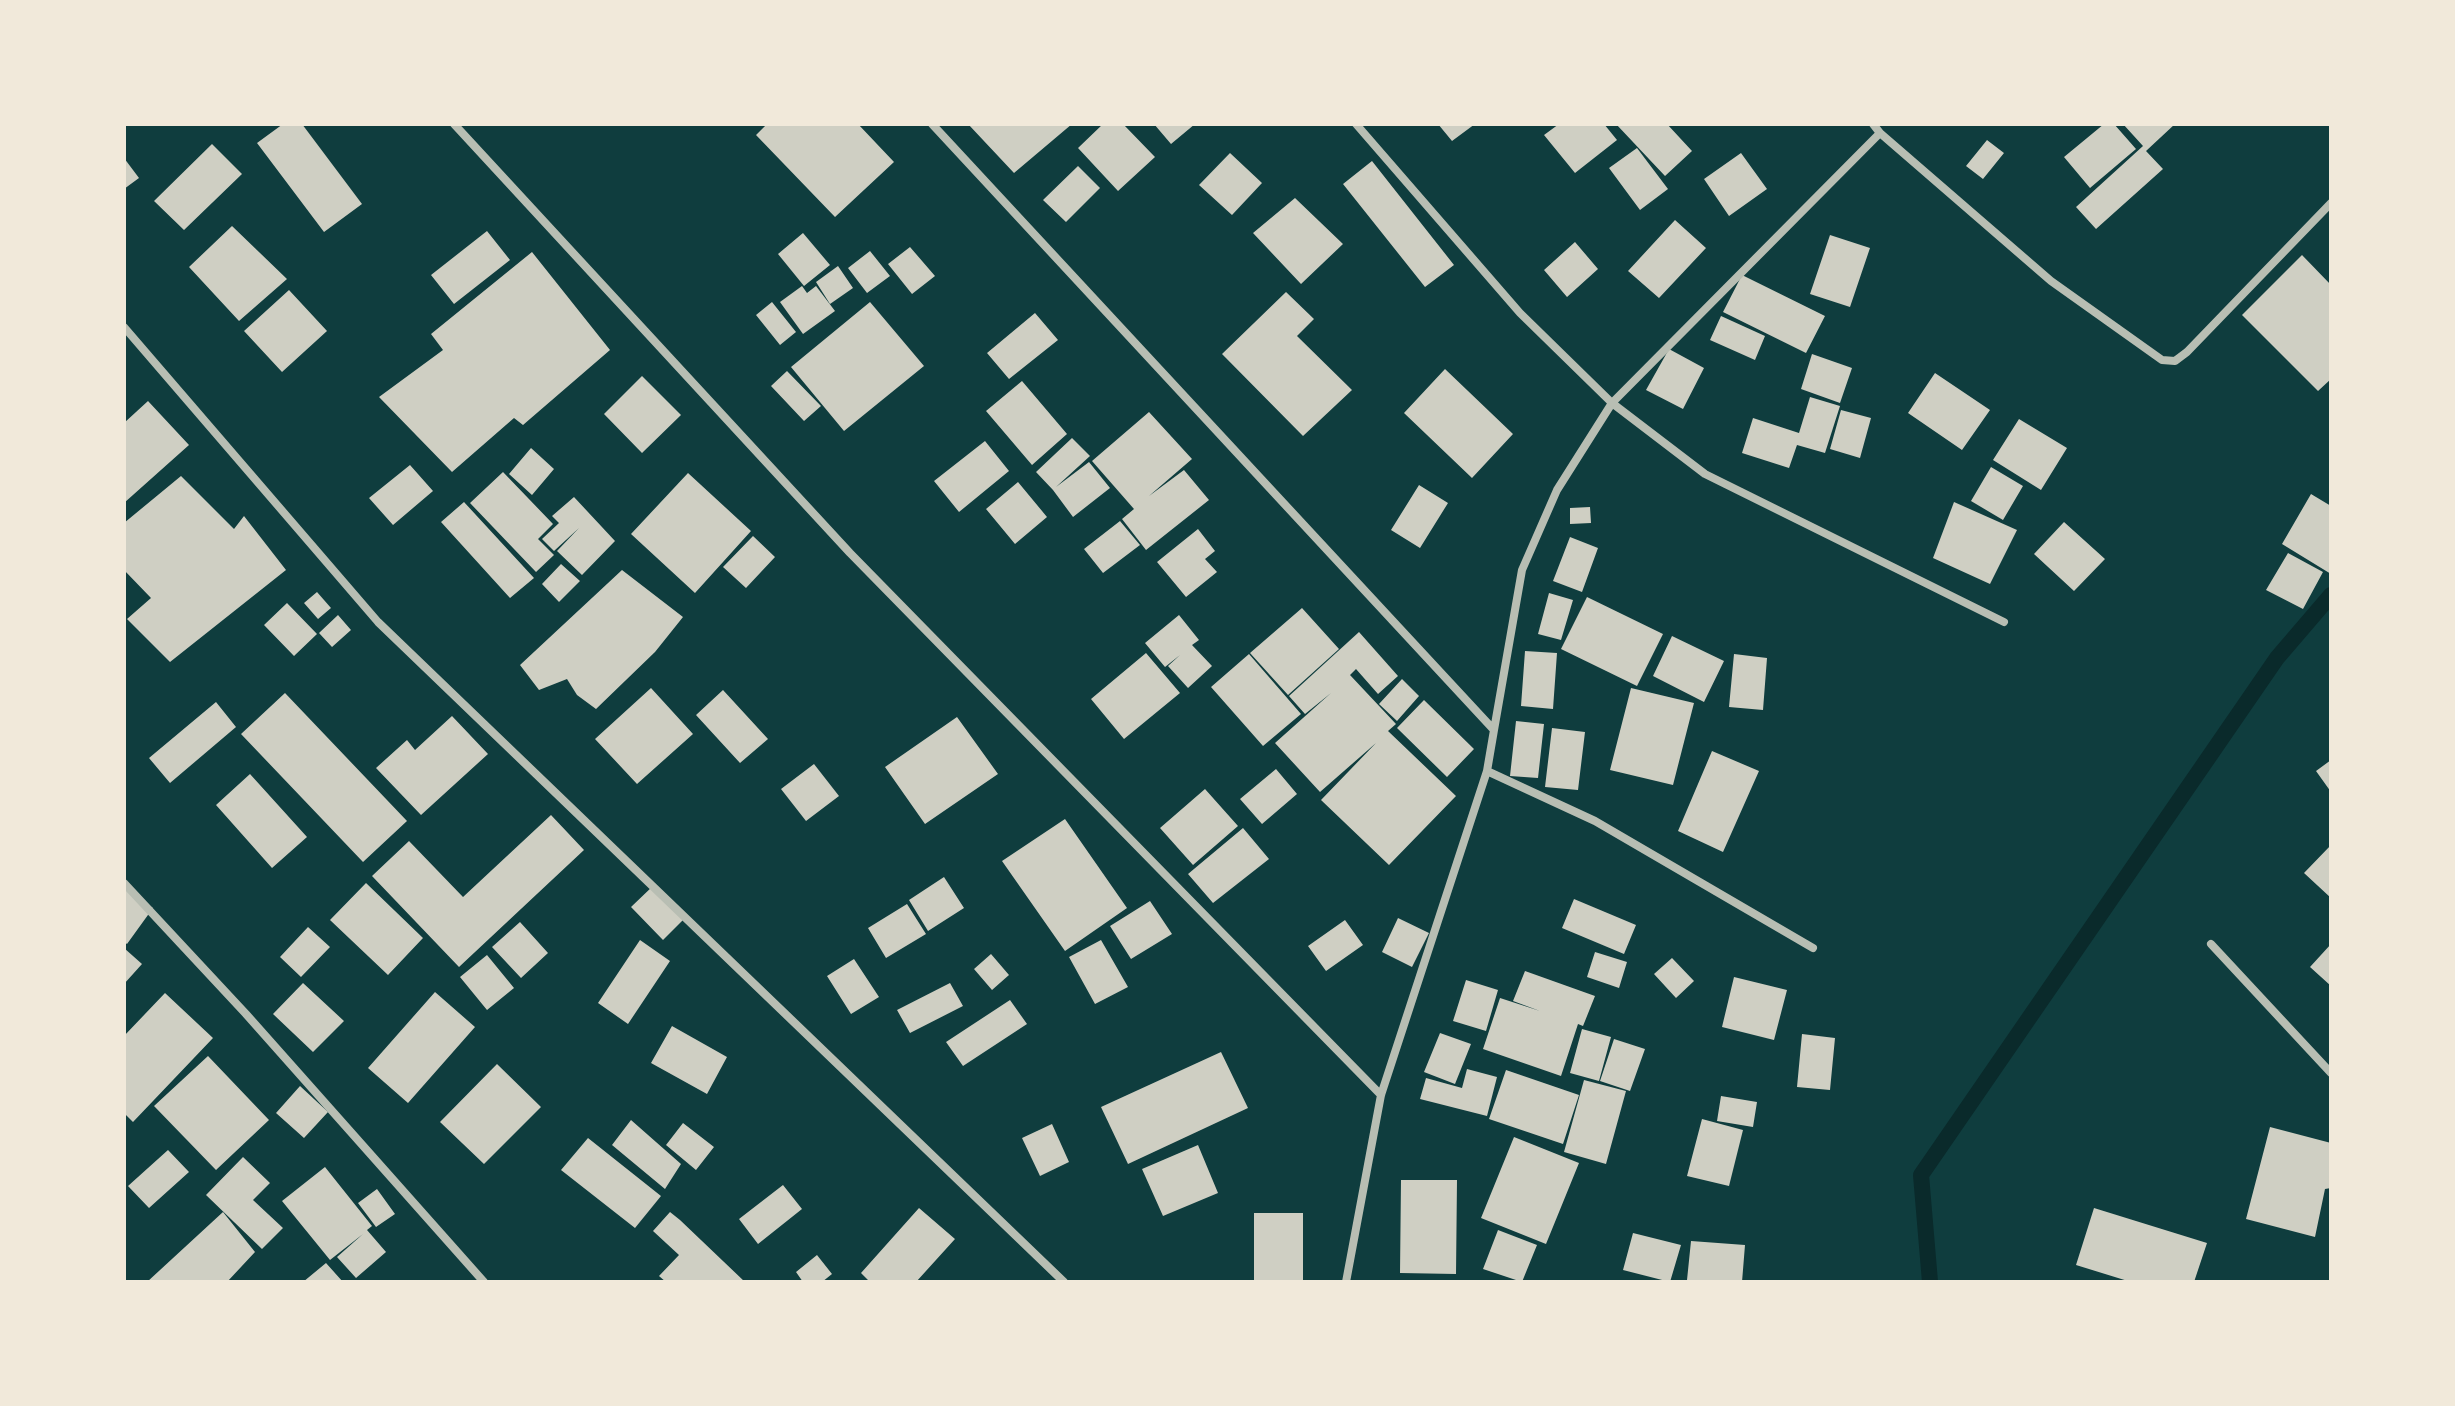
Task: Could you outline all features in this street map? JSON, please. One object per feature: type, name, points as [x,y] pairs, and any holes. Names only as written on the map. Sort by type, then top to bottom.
[{"type":"street","points":[[454,124],[850,553],[1381,1095]]},
{"type":"street","points":[[932,124],[1494,730]]},
{"type":"street","points":[[1356,124],[1520,313],[1612,403],[1705,474],[2004,622]]},
{"type":"street","points":[[1873,124],[2051,281],[2162,360],[2175,361],[2187,352],[2331,203]]},
{"type":"street","points":[[1346,1282],[1381,1095],[1487,771],[1522,570],[1557,490],[1612,403],[1880,133]]},
{"type":"street","points":[[124,327],[378,622],[1064,1282]]},
{"type":"street","points":[[1487,771],[1595,821],[1813,948]]},
{"type":"street","points":[[124,883],[246,1014],[484,1282]]},
{"type":"street","points":[[2211,944],[2331,1073]]},
{"type":"building","points":[[283,124],[302,124],[362,204],[324,232],[257,143]]},
{"type":"building","points":[[767,124],[858,124],[894,162],[835,217],[756,135]]},
{"type":"building","points":[[968,124],[1072,124],[1014,173]]},
{"type":"building","points":[[1103,124],[1123,124],[1155,157],[1118,191],[1078,148]]},
{"type":"building","points":[[1154,124],[1195,124],[1171,144]]},
{"type":"building","points":[[1438,124],[1475,124],[1452,141]]},
{"type":"building","points":[[1559,124],[1604,124],[1617,140],[1575,173],[1544,135]]},
{"type":"building","points":[[1616,124],[1667,124],[1692,151],[1665,176]]},
{"type":"building","points":[[2104,124],[2114,124],[2136,149],[2090,188],[2064,157]]},
{"type":"building","points":[[2123,124],[2175,124],[2146,151],[2163,169],[2096,229],[2076,207],[2143,146]]},
{"type":"building","points":[[1987,140],[2004,153],[1983,179],[1966,166]]},
{"type":"building","points":[[212,144],[242,174],[184,230],[154,201]]},
{"type":"building","points":[[1637,148],[1668,189],[1640,210],[1609,168]]},
{"type":"building","points":[[1230,153],[1262,183],[1232,215],[1199,185]]},
{"type":"building","points":[[1741,153],[1767,189],[1729,216],[1704,179]]},
{"type":"building","points":[[124,158],[139,178],[124,189]]},
{"type":"building","points":[[1372,161],[1454,265],[1425,287],[1343,184]]},
{"type":"building","points":[[1078,166],[1100,188],[1066,222],[1043,200]]},
{"type":"building","points":[[1295,198],[1343,244],[1301,284],[1253,233]]},
{"type":"building","points":[[1675,220],[1706,248],[1659,298],[1628,271]]},
{"type":"building","points":[[232,226],[287,279],[239,321],[189,267]]},
{"type":"building","points":[[487,231],[510,260],[454,304],[431,275]]},
{"type":"building","points":[[803,233],[830,265],[804,286],[778,254]]},
{"type":"building","points":[[1830,235],[1870,248],[1850,307],[1810,294]]},
{"type":"building","points":[[1575,242],[1598,269],[1567,297],[1544,270]]},
{"type":"building","points":[[910,247],[935,276],[912,294],[888,264]]},
{"type":"building","points":[[870,251],[890,276],[867,293],[848,268]]},
{"type":"building","points":[[532,252],[610,350],[523,425],[514,418],[452,472],[379,397],[443,350],[431,334]]},
{"type":"building","points":[[2302,255],[2331,285],[2331,379],[2318,391],[2242,315]]},
{"type":"building","points":[[838,266],[853,288],[830,304],[816,282]]},
{"type":"building","points":[[1742,275],[1825,316],[1806,353],[1723,312]]},
{"type":"building","points":[[802,286],[807,293],[816,286],[835,311],[803,334],[780,302]]},
{"type":"building","points":[[289,290],[327,331],[282,372],[244,331]]},
{"type":"building","points":[[1286,292],[1314,319],[1297,336],[1352,390],[1303,436],[1222,354]]},
{"type":"building","points":[[772,302],[796,332],[780,345],[756,315]]},
{"type":"building","points":[[870,302],[924,366],[844,431],[791,367]]},
{"type":"building","points":[[1035,313],[1058,340],[1009,379],[987,353]]},
{"type":"building","points":[[1721,316],[1765,336],[1755,360],[1710,340]]},
{"type":"building","points":[[1669,349],[1704,368],[1683,409],[1646,390]]},
{"type":"building","points":[[1812,354],[1852,368],[1840,403],[1801,389]]},
{"type":"building","points":[[1445,369],[1513,434],[1472,478],[1404,413]]},
{"type":"building","points":[[787,371],[821,406],[804,421],[771,386]]},
{"type":"building","points":[[1935,373],[1990,410],[1962,450],[1908,413]]},
{"type":"building","points":[[642,376],[681,415],[642,453],[604,414]]},
{"type":"building","points":[[1022,381],[1067,434],[1032,465],[986,411]]},
{"type":"building","points":[[1810,397],[1840,406],[1825,453],[1797,445],[1789,468],[1742,453],[1753,418],[1799,433]]},
{"type":"building","points":[[148,401],[189,445],[124,503],[124,423]]},
{"type":"building","points":[[1841,410],[1871,418],[1860,458],[1830,449]]},
{"type":"building","points":[[1149,412],[1192,459],[1149,496],[1184,470],[1209,500],[1146,550],[1122,519],[1134,509],[1092,461]]},
{"type":"building","points":[[2019,419],[2067,448],[2041,490],[1993,460]]},
{"type":"building","points":[[1072,438],[1090,456],[1056,487],[1089,462],[1110,488],[1073,517],[1036,472]]},
{"type":"building","points":[[985,441],[1009,471],[959,512],[934,481]]},
{"type":"building","points":[[531,448],[554,469],[532,495],[509,474]]},
{"type":"building","points":[[410,465],[433,491],[393,525],[369,498]]},
{"type":"building","points":[[1991,467],[2023,486],[2003,520],[1971,501]]},
{"type":"building","points":[[503,472],[553,524],[538,539],[554,555],[536,572],[470,503]]},
{"type":"building","points":[[688,473],[751,531],[695,593],[631,534]]},
{"type":"building","points":[[181,476],[234,529],[244,516],[286,570],[170,662],[127,619],[151,598],[124,570],[124,523]]},
{"type":"building","points":[[1018,482],[1047,517],[1015,544],[986,509]]},
{"type":"building","points":[[1419,485],[1448,503],[1420,548],[1391,530]]},
{"type":"building","points":[[2311,494],[2331,506],[2331,574],[2282,544]]},
{"type":"building","points":[[574,497],[615,541],[582,575],[557,551],[579,528],[554,551],[542,539],[559,523],[552,516]]},
{"type":"building","points":[[464,502],[534,578],[510,598],[441,522]]},
{"type":"building","points":[[1954,502],[2017,530],[1990,584],[1933,558]]},
{"type":"building","points":[[1590,507],[1591,523],[1570,524],[1570,508]]},
{"type":"building","points":[[1120,521],[1140,545],[1103,573],[1084,549]]},
{"type":"building","points":[[2064,522],[2105,559],[2074,591],[2034,554]]},
{"type":"building","points":[[1198,529],[1215,551],[1205,559],[1217,572],[1186,597],[1157,562]]},
{"type":"building","points":[[753,536],[775,557],[746,588],[723,567]]},
{"type":"building","points":[[1570,537],[1598,548],[1582,592],[1553,581]]},
{"type":"building","points":[[2288,553],[2323,572],[2303,609],[2266,590]]},
{"type":"building","points":[[561,564],[580,581],[559,602],[542,584]]},
{"type":"building","points":[[622,570],[683,617],[655,652],[596,709],[577,695],[567,679],[539,690],[520,665]]},
{"type":"building","points":[[317,592],[331,608],[318,619],[304,603]]},
{"type":"building","points":[[1549,593],[1573,600],[1561,640],[1538,634]]},
{"type":"building","points":[[1587,597],[1663,634],[1637,686],[1561,649]]},
{"type":"building","points":[[287,603],[317,634],[294,656],[264,625]]},
{"type":"building","points":[[1302,608],[1339,649],[1288,695],[1250,653]]},
{"type":"building","points":[[338,615],[351,630],[332,647],[319,633]]},
{"type":"building","points":[[1179,615],[1199,640],[1192,645],[1212,666],[1188,688],[1168,666],[1180,655],[1165,667],[1145,643]]},
{"type":"building","points":[[1359,632],[1398,676],[1378,694],[1356,669],[1350,675],[1396,724],[1388,731],[1456,796],[1389,865],[1321,800],[1376,743],[1320,792],[1275,743],[1331,693],[1305,714],[1289,696]]},
{"type":"building","points":[[1672,636],[1724,661],[1704,702],[1653,676]]},
{"type":"building","points":[[1525,651],[1557,653],[1553,709],[1521,706]]},
{"type":"building","points":[[1146,653],[1180,693],[1124,739],[1091,699]]},
{"type":"building","points":[[1249,654],[1301,714],[1263,746],[1211,687]]},
{"type":"building","points":[[1734,654],[1767,658],[1763,710],[1729,707]]},
{"type":"building","points":[[1402,679],[1419,696],[1397,721],[1379,704]]},
{"type":"building","points":[[651,688],[693,734],[637,784],[595,739]]},
{"type":"building","points":[[1631,688],[1694,703],[1673,785],[1610,770]]},
{"type":"building","points":[[723,690],[768,739],[740,763],[696,715]]},
{"type":"building","points":[[285,693],[407,821],[363,862],[241,734]]},
{"type":"building","points":[[1424,700],[1474,749],[1447,777],[1397,728]]},
{"type":"building","points":[[216,702],[236,727],[170,783],[149,758]]},
{"type":"building","points":[[452,716],[488,754],[421,815],[376,768],[407,740],[415,750]]},
{"type":"building","points":[[957,717],[998,774],[925,824],[885,767]]},
{"type":"building","points":[[1516,721],[1544,724],[1538,778],[1510,776]]},
{"type":"building","points":[[1552,728],[1585,732],[1578,790],[1545,787]]},
{"type":"building","points":[[1712,751],[1759,771],[1723,852],[1678,831]]},
{"type":"building","points":[[2331,760],[2331,792],[2316,771]]},
{"type":"building","points":[[814,764],[839,796],[806,821],[781,789]]},
{"type":"building","points":[[1276,769],[1297,794],[1262,824],[1240,799]]},
{"type":"building","points":[[250,774],[307,837],[272,868],[216,805]]},
{"type":"building","points":[[1205,789],[1238,826],[1193,865],[1160,828]]},
{"type":"building","points":[[551,815],[584,850],[459,967],[372,876],[409,841],[463,897]]},
{"type":"building","points":[[1065,819],[1127,908],[1065,951],[1002,861]]},
{"type":"building","points":[[1243,828],[1269,859],[1213,903],[1188,874]]},
{"type":"building","points":[[2331,845],[2331,898],[2304,873]]},
{"type":"building","points":[[944,877],[964,908],[928,931],[909,900]]},
{"type":"building","points":[[366,883],[423,938],[388,975],[330,920]]},
{"type":"building","points":[[654,885],[685,918],[663,940],[631,907]]},
{"type":"building","points":[[124,887],[153,908],[127,944],[124,942]]},
{"type":"building","points":[[1574,899],[1636,925],[1624,954],[1562,928]]},
{"type":"building","points":[[1150,901],[1172,934],[1131,959],[1110,926]]},
{"type":"building","points":[[907,904],[926,934],[886,958],[868,928]]},
{"type":"building","points":[[1398,918],[1429,933],[1412,967],[1382,952]]},
{"type":"building","points":[[1345,920],[1363,945],[1326,971],[1308,946]]},
{"type":"building","points":[[520,922],[548,953],[521,978],[492,947]]},
{"type":"building","points":[[308,927],[330,947],[301,977],[280,957]]},
{"type":"building","points":[[640,940],[670,961],[628,1024],[598,1003]]},
{"type":"building","points":[[1101,940],[1128,987],[1095,1004],[1069,957]]},
{"type":"building","points":[[2331,944],[2331,986],[2310,967]]},
{"type":"building","points":[[124,948],[142,964],[124,984]]},
{"type":"building","points":[[1595,952],[1627,962],[1619,988],[1587,977]]},
{"type":"building","points":[[991,954],[1009,975],[992,990],[974,969]]},
{"type":"building","points":[[487,955],[514,988],[487,1010],[460,977]]},
{"type":"building","points":[[1672,958],[1694,981],[1676,998],[1654,974]]},
{"type":"building","points":[[854,959],[879,997],[851,1014],[827,976]]},
{"type":"building","points":[[1525,971],[1595,996],[1583,1026],[1578,1024],[1561,1076],[1483,1049],[1500,998],[1540,1011],[1513,1001]]},
{"type":"building","points":[[1734,977],[1787,990],[1774,1040],[1722,1027]]},
{"type":"building","points":[[1466,980],[1498,990],[1486,1031],[1453,1021]]},
{"type":"building","points":[[303,983],[344,1021],[313,1052],[273,1014]]},
{"type":"building","points":[[950,983],[963,1006],[910,1033],[897,1010]]},
{"type":"building","points":[[435,992],[475,1027],[408,1103],[368,1068]]},
{"type":"building","points":[[165,993],[213,1038],[133,1122],[124,1113],[124,1036]]},
{"type":"building","points":[[1010,1000],[1027,1024],[963,1066],[946,1042]]},
{"type":"building","points":[[672,1026],[727,1057],[707,1094],[651,1063]]},
{"type":"building","points":[[1582,1029],[1611,1037],[1599,1081],[1570,1073]]},
{"type":"building","points":[[1440,1033],[1471,1044],[1455,1084],[1424,1072]]},
{"type":"building","points":[[1802,1034],[1835,1038],[1830,1090],[1797,1087]]},
{"type":"building","points":[[1614,1039],[1645,1049],[1630,1091],[1600,1081]]},
{"type":"building","points":[[1221,1052],[1248,1108],[1128,1164],[1101,1107]]},
{"type":"building","points":[[208,1056],[269,1120],[216,1170],[154,1106]]},
{"type":"building","points":[[497,1064],[541,1107],[484,1164],[440,1122]]},
{"type":"building","points":[[1467,1069],[1497,1077],[1487,1116],[1420,1099],[1426,1078],[1462,1088]]},
{"type":"building","points":[[1506,1070],[1579,1095],[1563,1144],[1489,1119]]},
{"type":"building","points":[[1584,1080],[1626,1091],[1606,1164],[1564,1152]]},
{"type":"building","points":[[300,1086],[328,1112],[304,1138],[276,1113]]},
{"type":"building","points":[[1721,1096],[1757,1102],[1753,1127],[1717,1121]]},
{"type":"building","points":[[1702,1119],[1743,1130],[1729,1186],[1687,1176]]},
{"type":"building","points":[[631,1120],[681,1164],[665,1189],[612,1145]]},
{"type":"building","points":[[683,1123],[714,1147],[696,1170],[666,1145]]},
{"type":"building","points":[[1052,1124],[1069,1162],[1040,1176],[1022,1138]]},
{"type":"building","points":[[2270,1127],[2331,1143],[2331,1188],[2325,1189],[2315,1237],[2246,1219]]},
{"type":"building","points":[[1514,1137],[1579,1163],[1546,1244],[1481,1218]]},
{"type":"building","points":[[588,1138],[661,1196],[635,1228],[561,1170]]},
{"type":"building","points":[[1198,1145],[1218,1193],[1163,1216],[1142,1169]]},
{"type":"building","points":[[168,1150],[189,1172],[149,1208],[128,1186]]},
{"type":"building","points":[[243,1157],[270,1183],[253,1200],[283,1228],[262,1249],[206,1195]]},
{"type":"building","points":[[325,1167],[372,1226],[367,1230],[386,1252],[356,1278],[337,1257],[363,1234],[330,1260],[282,1201]]},
{"type":"building","points":[[1401,1180],[1457,1180],[1456,1274],[1400,1273]]},
{"type":"building","points":[[783,1185],[802,1209],[758,1244],[739,1219]]},
{"type":"building","points":[[377,1189],[395,1214],[376,1227],[358,1203]]},
{"type":"building","points":[[919,1208],[955,1239],[916,1282],[870,1282],[861,1273]]},
{"type":"building","points":[[2094,1208],[2207,1243],[2194,1282],[2131,1282],[2076,1265]]},
{"type":"building","points":[[223,1212],[255,1252],[227,1282],[147,1282]]},
{"type":"building","points":[[670,1212],[745,1282],[666,1282],[659,1276],[679,1255],[653,1231]]},
{"type":"building","points":[[1254,1213],[1303,1213],[1303,1282],[1254,1282]]},
{"type":"building","points":[[1498,1230],[1537,1245],[1522,1282],[1483,1269]]},
{"type":"building","points":[[1633,1233],[1681,1245],[1670,1282],[1623,1270]]},
{"type":"building","points":[[1691,1241],[1745,1245],[1742,1282],[1687,1280]]},
{"type":"building","points":[[817,1255],[832,1274],[822,1282],[803,1282],[796,1272]]},
{"type":"building","points":[[326,1263],[343,1282],[303,1282]]},
{"type":"waterway","points":[[1930,1282],[1921,1175],[2277,658],[2331,595]]}]
